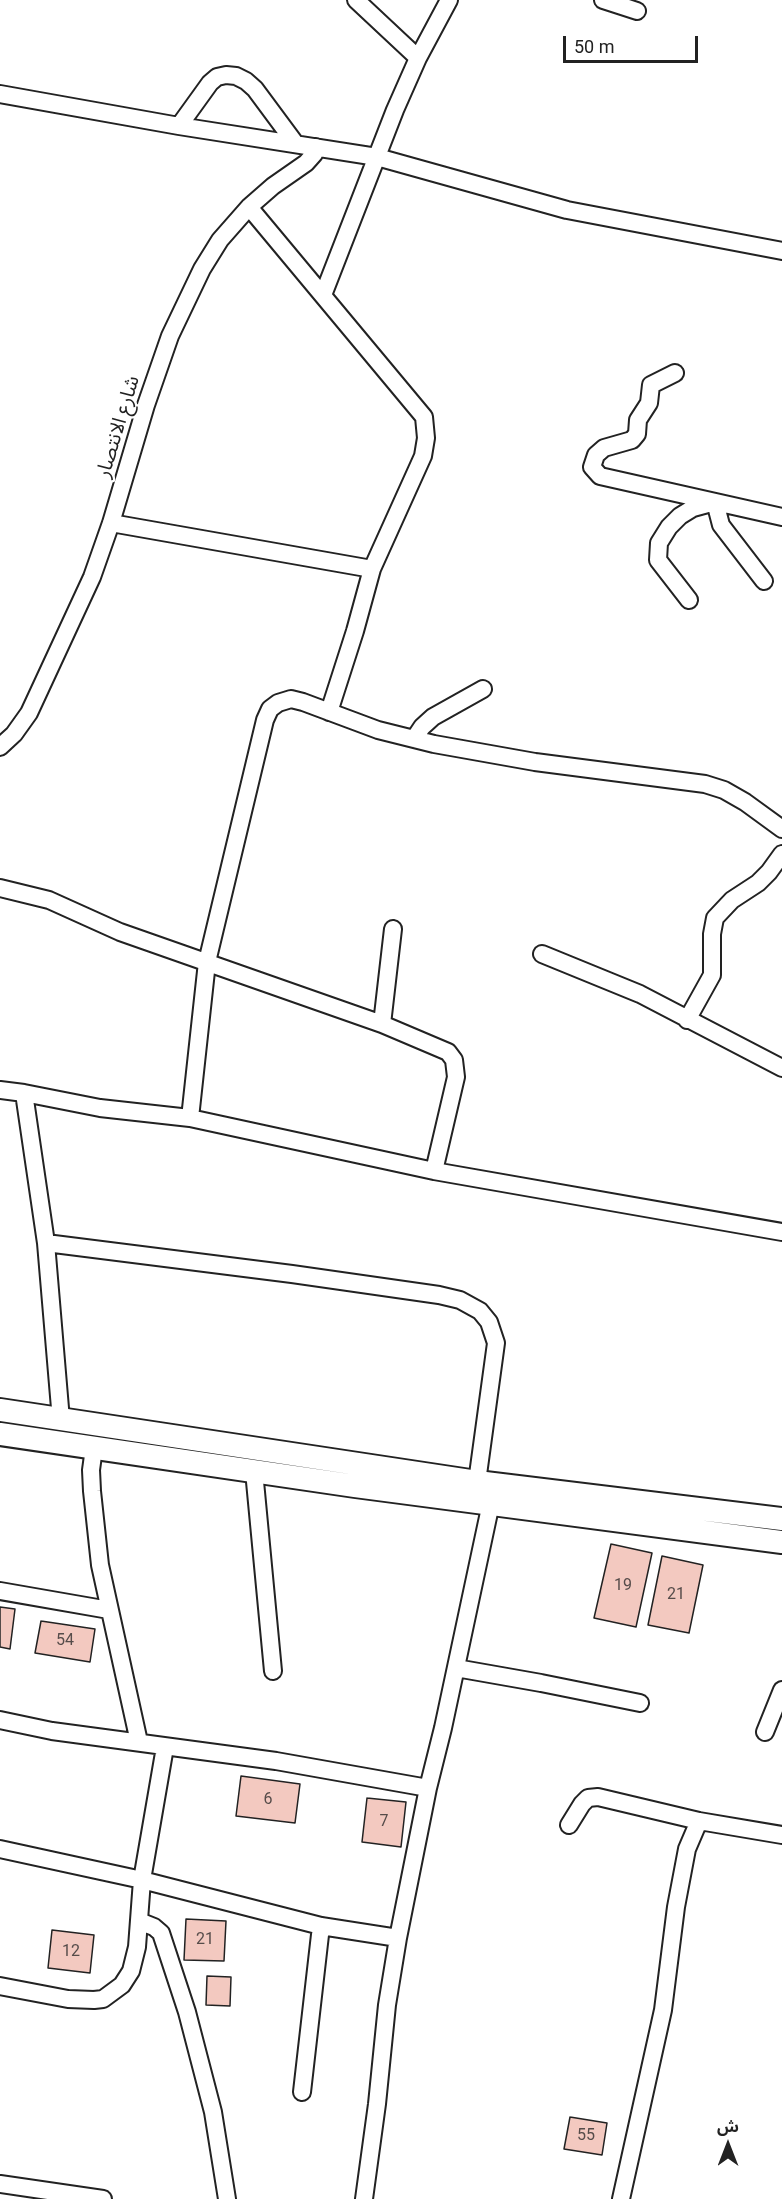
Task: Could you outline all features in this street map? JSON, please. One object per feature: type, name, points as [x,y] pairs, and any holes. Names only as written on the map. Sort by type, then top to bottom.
[{"type":"street","points":[[356,0],[418,58]]},
{"type":"street","points":[[323,295],[418,58],[450,0]]},
{"type":"street","points":[[603,0],[637,11]]},
{"type":"street","points":[[179,126],[210,83],[226,75],[236,76],[255,89],[295,143]]},
{"type":"street","points":[[0,94],[179,126],[377,157],[567,210],[782,251]]},
{"type":"street","name":"شارع الانتصار","points":[[0,747],[14,734],[28,713],[92,577],[111,523],[146,405],[179,315],[202,268],[220,240],[249,207],[273,186],[306,163],[314,154],[316,147]]},
{"type":"street","points":[[249,207],[424,417],[426,438],[423,456],[372,569],[355,631],[328,712]]},
{"type":"street","points":[[675,373],[651,385],[649,403],[638,420],[637,434],[632,440],[604,448],[596,455],[592,467],[600,476],[782,517]]},
{"type":"street","points":[[715,502],[721,525],[764,581]]},
{"type":"street","points":[[688,600],[658,560],[659,543],[669,527],[680,516],[693,508],[715,502]]},
{"type":"street","points":[[111,523],[372,569]]},
{"type":"street","points":[[414,739],[433,717],[483,689]]},
{"type":"street","points":[[190,1118],[207,962],[264,720],[270,709],[278,703],[291,699],[378,730],[535,762],[705,784],[724,790],[745,802],[782,829]]},
{"type":"street","points":[[687,1020],[712,975],[712,934],[715,918],[723,908],[758,883],[782,854]]},
{"type":"street","points":[[0,888],[49,900],[120,932],[382,1024],[448,1052],[454,1060],[456,1077],[434,1171]]},
{"type":"street","points":[[382,1024],[393,929]]},
{"type":"street","points":[[542,954],[640,994],[782,1068]]},
{"type":"street","points":[[0,1090],[100,1108],[190,1118],[434,1171],[782,1232]]},
{"type":"street","points":[[24,1093],[46,1243],[61,1420]]},
{"type":"street","points":[[46,1243],[439,1295],[460,1300],[480,1311],[489,1322],[496,1343],[477,1482]]},
{"type":"street","points":[[0,1410],[477,1482],[782,1519]]},
{"type":"street","points":[[0,1434],[94,1449],[782,1542]]},
{"type":"street","points":[[94,1449],[91,1470],[92,1503],[99,1565],[139,1742]]},
{"type":"street","points":[[254,1471],[273,1671]]},
{"type":"street","points":[[364,2199],[378,2104],[387,2005],[398,1938],[428,1788],[491,1503]]},
{"type":"street","points":[[0,1591],[109,1610]]},
{"type":"street","points":[[456,1668],[640,1703]]},
{"type":"street","points":[[765,1732],[782,1690]]},
{"type":"street","points":[[0,1720],[52,1731],[276,1761],[428,1788]]},
{"type":"street","points":[[0,1986],[68,1999],[103,1999],[122,1985],[130,1971],[137,1947],[142,1880],[165,1747]]},
{"type":"street","points":[[569,1825],[588,1798],[598,1797],[699,1821],[782,1835]]},
{"type":"street","points":[[621,2199],[663,2010],[676,1907],[687,1849],[699,1821]]},
{"type":"street","points":[[0,1849],[142,1880],[321,1926],[398,1938]]},
{"type":"street","points":[[139,1921],[154,1927],[161,1934],[187,2012],[213,2112],[227,2199]]},
{"type":"street","points":[[302,2092],[321,1926]]},
{"type":"street","points":[[0,2184],[102,2199]]},
{"type":"building","points":[[611,1544],[652,1553],[636,1627],[594,1618]]},
{"type":"building","points":[[662,1556],[703,1565],[689,1633],[648,1625]]},
{"type":"building","points":[[0,1607],[15,1609],[10,1649],[0,1647]]},
{"type":"building","points":[[41,1621],[95,1629],[90,1662],[35,1653]]},
{"type":"building","points":[[241,1776],[300,1784],[295,1823],[236,1816]]},
{"type":"building","points":[[367,1798],[406,1802],[401,1847],[362,1842]]},
{"type":"building","points":[[186,1919],[226,1921],[224,1961],[184,1960]]},
{"type":"building","points":[[52,1930],[94,1935],[90,1973],[48,1968]]},
{"type":"building","points":[[207,1976],[231,1977],[230,2006],[206,2005]]},
{"type":"building","points":[[570,2117],[607,2123],[602,2155],[564,2149]]}]
